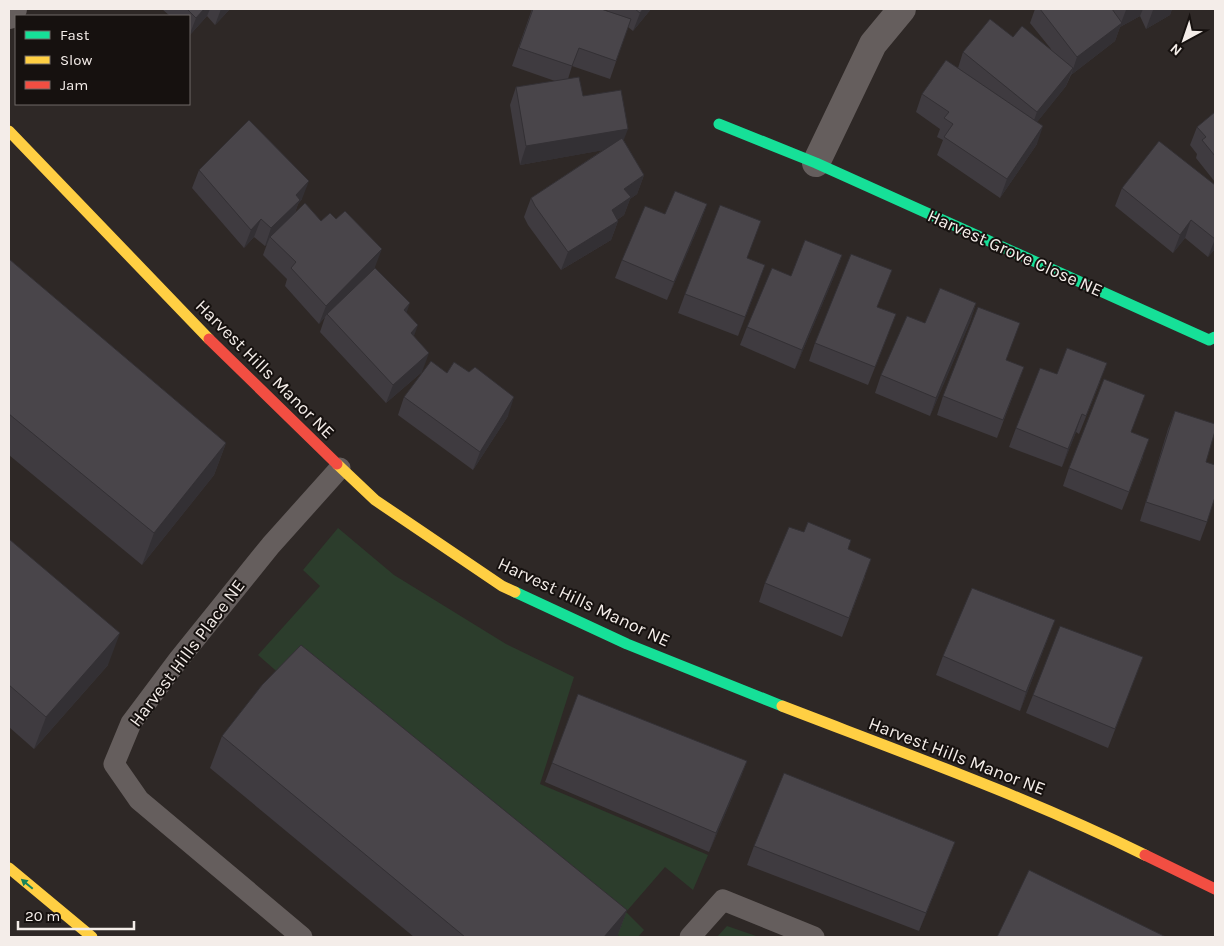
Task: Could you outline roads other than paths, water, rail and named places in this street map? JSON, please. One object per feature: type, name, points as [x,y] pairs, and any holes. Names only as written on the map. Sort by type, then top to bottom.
[{"type":"street","points":[[9,15],[13,9]]},
{"type":"street","points":[[816,164],[873,44],[902,9]]},
{"type":"street","name":"Harvest Grove Close NE","points":[[719,124],[816,164],[1209,340],[1215,337]]},
{"type":"street","name":"Harvest Hills Manor NE","points":[[9,131],[151,280],[340,468],[376,500],[502,586],[627,644],[740,690],[967,777],[1092,829],[1215,889]]},
{"type":"street","points":[[9,868],[92,937]]},
{"type":"lane","name":"Harvest Hills Place NE","points":[[302,937],[139,800],[114,764],[131,723],[179,660],[271,545],[340,468]]},
{"type":"lane","points":[[690,937],[722,900],[814,937]]}]
